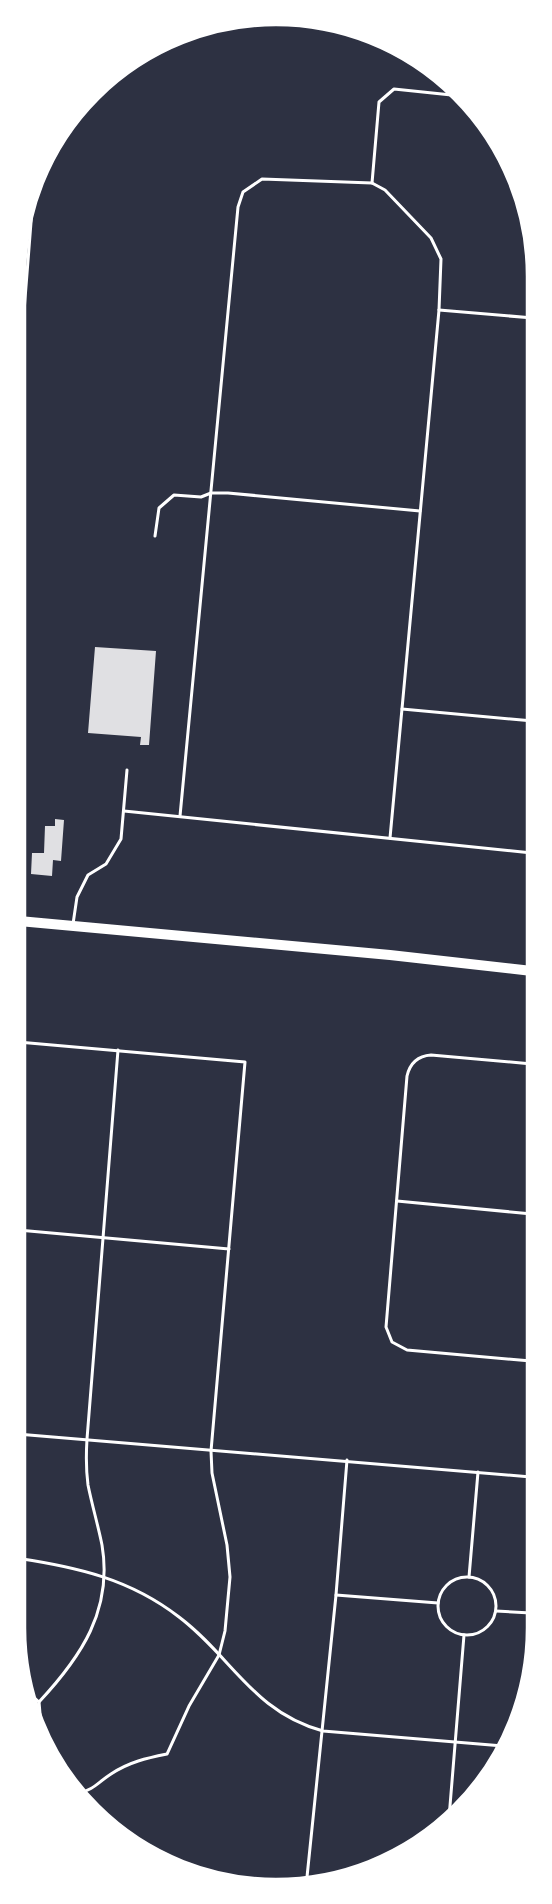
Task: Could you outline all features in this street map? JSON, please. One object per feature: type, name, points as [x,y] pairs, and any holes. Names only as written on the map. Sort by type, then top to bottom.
[{"type":"main road","points":[[25,922],[380,954],[527,970]]},
{"type":"lane","points":[[372,183],[379,102],[394,89],[449,95]]},
{"type":"lane","points":[[180,816],[238,207],[243,192],[262,179],[372,183],[385,190],[431,238],[441,259],[390,838]]},
{"type":"lane","points":[[25,299],[31,223]]},
{"type":"lane","points":[[438,310],[527,317]]},
{"type":"lane","points":[[155,536],[159,508],[174,495],[201,497],[211,493],[420,511]]},
{"type":"lane","points":[[402,709],[527,720]]},
{"type":"lane","points":[[73,926],[77,897],[88,875],[106,864],[121,839],[127,770]]},
{"type":"lane","points":[[124,811],[527,852]]},
{"type":"lane","points":[[25,1043],[245,1062],[211,1451],[212,1473],[226,1537],[230,1576],[225,1632],[219,1655],[189,1706],[167,1754],[136,1760],[110,1774],[99,1785],[85,1791]]},
{"type":"lane","points":[[39,1702],[64,1674],[86,1642],[99,1604],[104,1576],[102,1547],[88,1485],[87,1440],[118,1050]]},
{"type":"lane","points":[[527,1064],[431,1055],[417,1059],[411,1065],[407,1076],[386,1327],[392,1342],[407,1350],[527,1361]]},
{"type":"lane","points":[[397,1200],[527,1213]]},
{"type":"lane","points":[[25,1231],[229,1249]]},
{"type":"lane","points":[[25,1435],[527,1476]]},
{"type":"lane","points":[[307,1877],[318,1754],[323,1731],[347,1460]]},
{"type":"lane","points":[[469,1577],[478,1472]]},
{"type":"lane","points":[[25,1559],[72,1566],[104,1576],[138,1590],[179,1617],[268,1705],[299,1725],[323,1731],[498,1746]]},
{"type":"lane","points":[[469,1577],[486,1584],[496,1601],[496,1610],[492,1621],[485,1629],[475,1634],[464,1635],[448,1628],[442,1621],[438,1603],[441,1592],[448,1584],[458,1578],[469,1577]]},
{"type":"lane","points":[[336,1595],[438,1603]]},
{"type":"lane","points":[[496,1610],[527,1613]]},
{"type":"lane","points":[[450,1808],[464,1635]]},
{"type":"lane","points":[[35,1699],[39,1702],[40,1714]]},
{"type":"building","points":[[95,647],[156,651],[149,745],[140,745],[141,737],[88,733]]},
{"type":"building","points":[[55,819],[64,820],[61,861],[53,860],[52,876],[31,874],[32,853],[44,853],[45,826],[55,826]]}]
